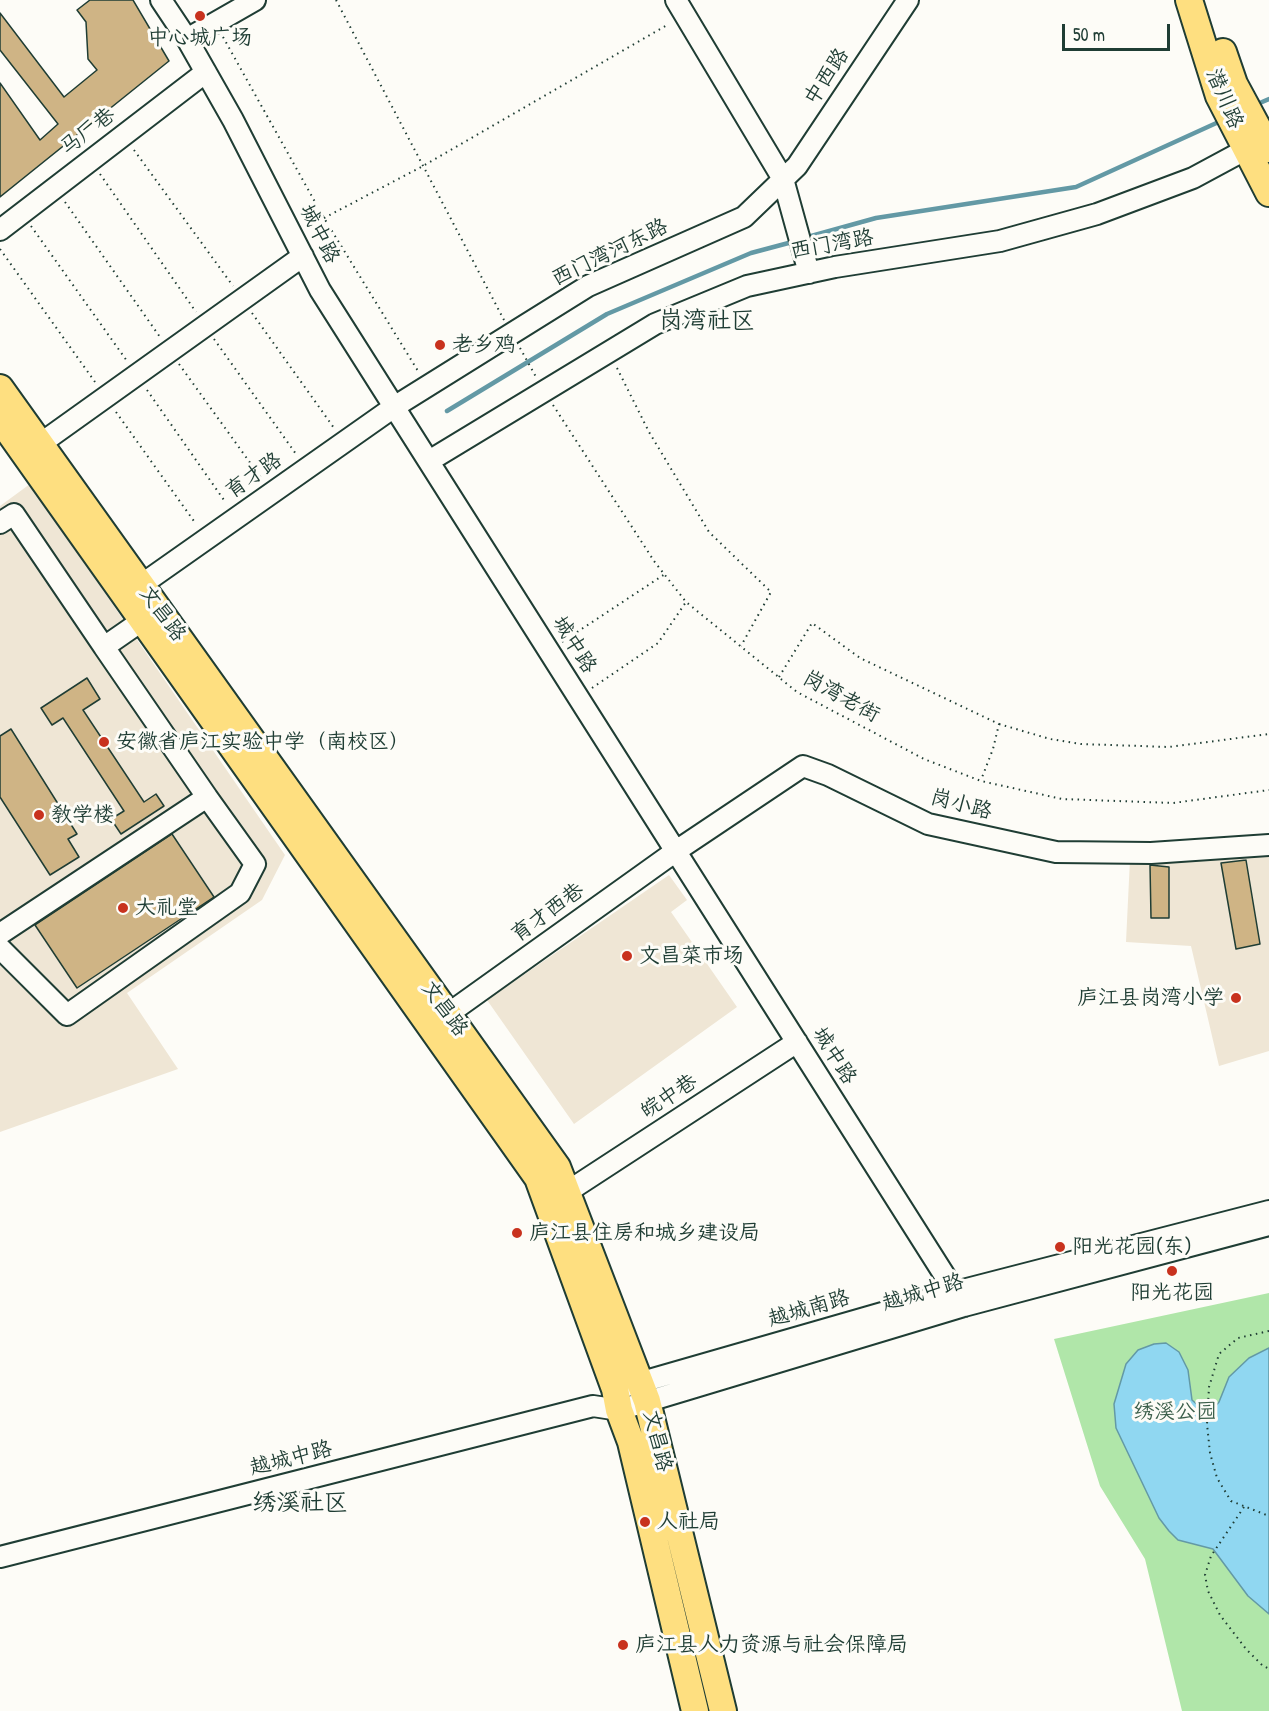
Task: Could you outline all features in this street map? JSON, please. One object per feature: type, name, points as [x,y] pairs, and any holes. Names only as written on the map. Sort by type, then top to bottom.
[{"type":"main road","name":"潜川路","points":[[1189,0],[1226,90],[1262,144],[1269,193]]},
{"type":"main road","name":"潜川路","points":[[1207,0],[1226,90]]},
{"type":"main road","name":"文昌路","points":[[0,388],[557,1167],[644,1392],[723,1711]]},
{"type":"main road","name":"文昌路","points":[[0,419],[538,1178],[631,1442],[695,1711]]},
{"type":"street","name":"城中路","points":[[161,0],[233,120],[320,290],[959,1299]]},
{"type":"street","points":[[186,39],[255,0]]},
{"type":"street","name":"中西路","points":[[783,179],[797,166],[908,0]]},
{"type":"street","points":[[680,8],[783,179],[806,265]]},
{"type":"street","name":"马厂巷","points":[[0,230],[206,72]]},
{"type":"street","name":"西门湾路","points":[[429,461],[539,384],[609,352],[655,324],[747,286],[806,265],[1000,241],[1097,214],[1193,178],[1262,144]]},
{"type":"street","name":"西门湾河东路","points":[[394,407],[588,286],[744,217],[783,179]]},
{"type":"street","points":[[40,444],[303,256]]},
{"type":"street","name":"育才路","points":[[141,585],[394,407]]},
{"type":"street","points":[[0,523],[14,513],[255,864],[240,893],[67,1015],[0,948]]},
{"type":"street","points":[[104,647],[143,620]]},
{"type":"street","name":"岗小路","points":[[676,851],[803,766],[828,775],[928,824],[1056,852],[1151,854],[1269,845]]},
{"type":"street","points":[[0,934],[207,797]]},
{"type":"street","name":"育才西巷","points":[[448,1014],[676,851]]},
{"type":"street","name":"皖中巷","points":[[567,1192],[797,1042]]},
{"type":"street","points":[[959,1299],[1269,1210]]},
{"type":"street","name":"越城中路","points":[[0,1557],[593,1406],[959,1299],[1269,1225]]},
{"type":"path","name":"岗湾老街","points":[[336,0],[539,384],[664,574],[686,602],[797,692],[924,759],[981,781],[1073,800],[1173,803],[1269,790]]},
{"type":"path","points":[[324,218],[423,166],[680,8]]},
{"type":"path","points":[[215,23],[324,218],[428,386]]},
{"type":"path","points":[[609,352],[649,432],[708,532],[771,592],[740,646]]},
{"type":"path","points":[[549,651],[664,574]]},
{"type":"path","points":[[578,698],[658,643],[686,602]]},
{"type":"path","points":[[779,677],[812,623],[860,658],[999,724],[1050,739],[1081,744],[1169,747],[1269,734]]},
{"type":"path","points":[[981,781],[993,749],[999,724]]},
{"type":"path","points":[[1269,1331],[1238,1338],[1219,1354],[1209,1387],[1206,1424],[1210,1453],[1217,1478],[1231,1501],[1269,1516]]},
{"type":"path","points":[[1244,1507],[1211,1556],[1205,1575],[1208,1591],[1220,1615],[1246,1649],[1269,1669]]},
{"type":"shaded area","name":"安徽省庐江实验中学（南校区）","points":[[30,484],[285,855],[262,900],[127,993],[178,1069],[0,1132],[0,506]]},
{"type":"shaded area","name":"庐江县岗湾小学","points":[[1269,850],[1269,1051],[1219,1066],[1191,946],[1126,942],[1130,859]]},
{"type":"shaded area","name":"文昌菜市场","points":[[669,875],[687,900],[671,912],[737,1007],[574,1124],[487,1000]]},
{"type":"green space","name":"绣溪公园","points":[[1269,1293],[1269,1711],[1182,1711],[1145,1559],[1100,1486],[1054,1339]]},
{"type":"water","points":[[1166,1343],[1179,1352],[1188,1370],[1192,1400],[1201,1408],[1212,1410],[1219,1402],[1229,1377],[1249,1358],[1269,1348],[1269,1614],[1248,1596],[1213,1549],[1178,1540],[1169,1531],[1159,1518],[1116,1428],[1114,1404],[1126,1364],[1138,1350],[1154,1344]]},
{"type":"building","points":[[90,0],[133,0],[169,61],[0,197],[0,83],[40,140],[58,124],[0,50],[0,13],[64,97],[97,70],[88,59],[86,22],[77,10]]},
{"type":"building","points":[[87,678],[100,699],[83,710],[144,802],[156,794],[164,806],[121,834],[111,819],[124,811],[63,718],[52,725],[41,708]]},
{"type":"building","name":"教学楼","points":[[11,729],[77,834],[68,839],[79,857],[50,875],[0,797],[0,736]]},
{"type":"building","name":"大礼堂","points":[[172,834],[214,897],[77,988],[35,925]]},
{"type":"building","points":[[1246,860],[1260,944],[1236,949],[1221,863]]},
{"type":"building","points":[[1150,865],[1169,867],[1169,918],[1151,918]]},
{"type":"waterway","points":[[1255,105],[1269,99]]},
{"type":"waterway","points":[[804,238],[876,218],[1076,187],[1223,120]]},
{"type":"waterway","points":[[447,411],[607,314],[751,253],[796,241]]},
{"type":"place","name":"中心城广场","points":[[200,16]]},
{"type":"place","name":"老乡鸡","points":[[440,345]]},
{"type":"place","name":"安徽省庐江实验中学（南校区）","points":[[104,742]]},
{"type":"place","name":"教学楼","points":[[39,815]]},
{"type":"place","name":"大礼堂","points":[[123,908]]},
{"type":"place","name":"文昌菜市场","points":[[627,956]]},
{"type":"place","name":"庐江县岗湾小学","points":[[1236,998]]},
{"type":"place","name":"庐江县住房和城乡建设局","points":[[517,1233]]},
{"type":"place","name":"阳光花园(东)","points":[[1060,1247]]},
{"type":"place","name":"阳光花园","points":[[1172,1271]]},
{"type":"place","name":"人社局","points":[[645,1522]]},
{"type":"place","name":"庐江县人力资源与社会保障局","points":[[623,1645]]},
{"type":"district","name":"岗湾社区","points":[[707,322]]},
{"type":"district","name":"绣溪社区","points":[[300,1504]]}]
